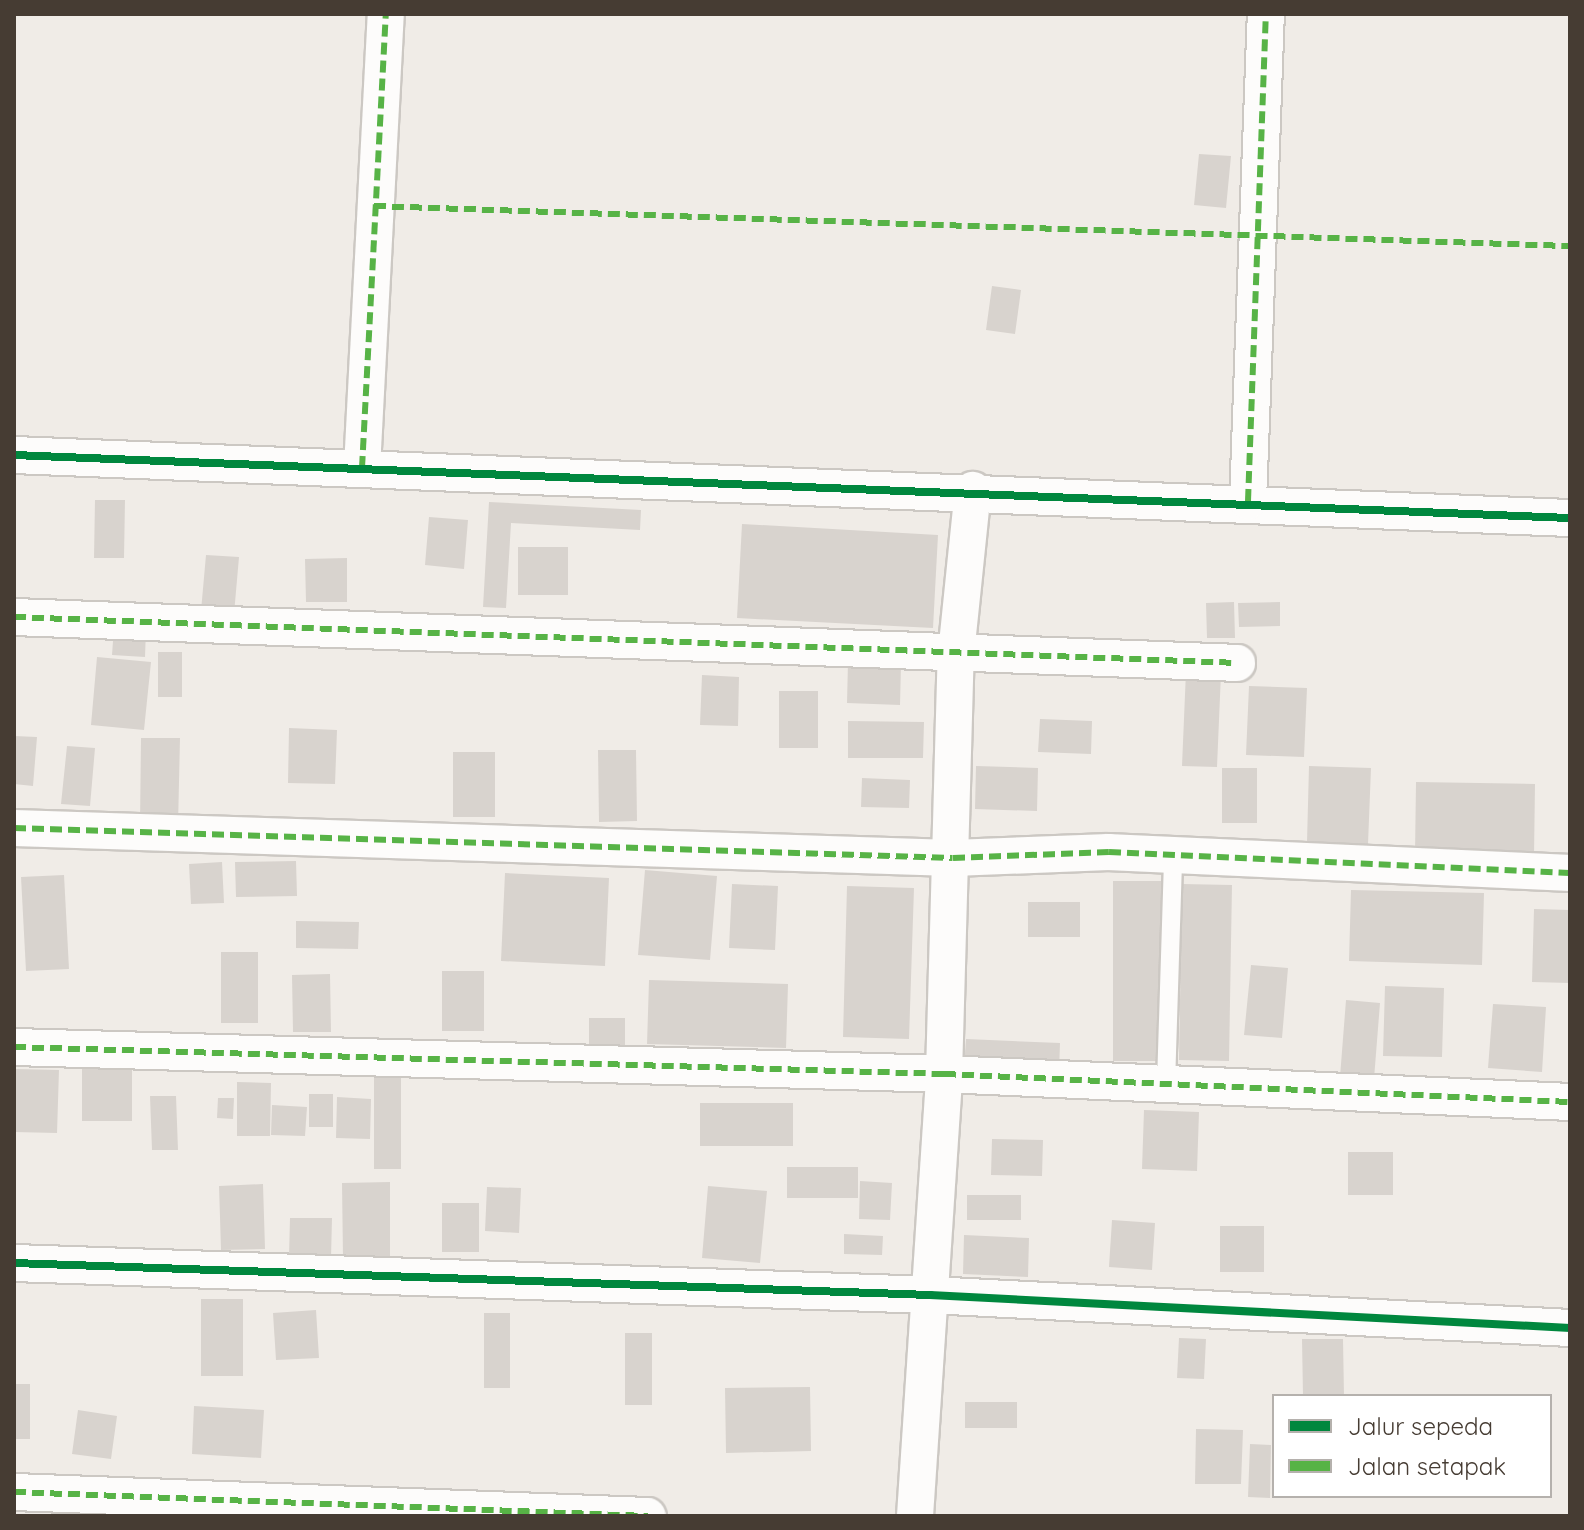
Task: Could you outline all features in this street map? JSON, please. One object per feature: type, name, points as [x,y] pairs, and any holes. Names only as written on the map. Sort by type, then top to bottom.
[{"type":"street","points":[[362,468],[386,14]]},
{"type":"street","points":[[1248,501],[1266,14]]},
{"type":"street","points":[[14,455],[1248,501],[1570,518]]},
{"type":"street","points":[[915,1516],[944,1074],[953,858],[956,654],[973,490]]},
{"type":"street","points":[[14,617],[1237,663]]},
{"type":"street","points":[[14,828],[953,858],[1059,851],[1570,873]]},
{"type":"street","points":[[14,1047],[944,1074],[1570,1102]]},
{"type":"street","points":[[14,1263],[930,1295],[1570,1328]]},
{"type":"street","points":[[14,1492],[648,1516]]},
{"type":"lane","points":[[1166,1084],[1173,858]]},
{"type":"building","points":[[1199,154],[1231,156],[1226,208],[1194,205]]},
{"type":"building","points":[[992,286],[1021,290],[1015,334],[986,330]]},
{"type":"building","points":[[95,500],[125,500],[124,558],[94,558]]},
{"type":"building","points":[[489,502],[641,510],[640,530],[511,523],[506,608],[483,607]]},
{"type":"building","points":[[429,517],[468,520],[464,569],[425,565]]},
{"type":"building","points":[[742,524],[938,535],[933,628],[737,618]]},
{"type":"building","points":[[518,547],[568,547],[568,595],[518,595]]},
{"type":"building","points":[[206,555],[239,557],[234,614],[201,611]]},
{"type":"building","points":[[347,558],[347,602],[306,602],[305,559]]},
{"type":"building","points":[[1234,602],[1235,638],[1207,638],[1206,603]]},
{"type":"building","points":[[1280,602],[1280,626],[1239,627],[1238,603]]},
{"type":"building","points":[[114,627],[146,629],[145,657],[112,655]]},
{"type":"building","points":[[158,652],[182,652],[182,697],[158,697]]},
{"type":"building","points":[[97,657],[151,662],[144,730],[91,725]]},
{"type":"building","points":[[848,662],[901,664],[900,705],[847,703]]},
{"type":"building","points":[[1186,671],[1221,673],[1217,767],[1182,766]]},
{"type":"building","points":[[702,675],[739,677],[738,726],[700,725]]},
{"type":"building","points":[[1249,686],[1307,688],[1304,757],[1246,755]]},
{"type":"building","points":[[779,691],[818,691],[818,748],[779,748]]},
{"type":"building","points":[[1040,719],[1092,721],[1091,754],[1038,752]]},
{"type":"building","points":[[848,721],[924,722],[923,758],[848,758]]},
{"type":"building","points":[[289,728],[337,730],[335,784],[288,783]]},
{"type":"building","points":[[14,736],[37,737],[33,786],[14,784]]},
{"type":"building","points":[[141,738],[180,738],[178,826],[140,825]]},
{"type":"building","points":[[67,746],[95,748],[90,806],[61,804]]},
{"type":"building","points":[[598,750],[636,750],[637,821],[599,822]]},
{"type":"building","points":[[453,752],[495,752],[495,817],[453,817]]},
{"type":"building","points":[[976,766],[1038,768],[1037,811],[975,809]]},
{"type":"building","points":[[1309,766],[1371,768],[1368,844],[1307,842]]},
{"type":"building","points":[[1222,768],[1257,768],[1257,823],[1222,823]]},
{"type":"building","points":[[862,778],[910,780],[909,808],[861,807]]},
{"type":"building","points":[[1416,782],[1535,784],[1534,856],[1415,854]]},
{"type":"building","points":[[296,861],[297,896],[236,897],[235,862]]},
{"type":"building","points":[[222,862],[224,903],[191,904],[189,864]]},
{"type":"building","points":[[645,870],[717,876],[710,960],[638,955]]},
{"type":"building","points":[[505,873],[609,878],[605,966],[501,961]]},
{"type":"building","points":[[64,875],[69,969],[26,971],[21,877]]},
{"type":"building","points":[[1113,881],[1163,881],[1163,1061],[1113,1061]]},
{"type":"building","points":[[732,884],[778,886],[775,950],[729,948]]},
{"type":"building","points":[[1182,884],[1232,885],[1229,1061],[1179,1060]]},
{"type":"building","points":[[847,886],[914,888],[909,1039],[843,1037]]},
{"type":"building","points":[[1351,890],[1484,893],[1482,965],[1349,961]]},
{"type":"building","points":[[1028,902],[1080,902],[1080,937],[1028,937]]},
{"type":"building","points":[[1534,909],[1570,910],[1570,983],[1532,982]]},
{"type":"building","points":[[296,921],[359,922],[358,949],[296,948]]},
{"type":"building","points":[[221,952],[258,952],[258,1023],[221,1023]]},
{"type":"building","points":[[1251,965],[1288,968],[1282,1038],[1244,1035]]},
{"type":"building","points":[[442,971],[484,971],[484,1031],[442,1031]]},
{"type":"building","points":[[330,974],[331,1032],[293,1032],[292,975]]},
{"type":"building","points":[[649,980],[788,984],[786,1048],[647,1044]]},
{"type":"building","points":[[1385,986],[1444,988],[1442,1057],[1383,1056]]},
{"type":"building","points":[[1346,1000],[1380,1003],[1374,1079],[1340,1077]]},
{"type":"building","points":[[1493,1004],[1546,1007],[1542,1072],[1488,1068]]},
{"type":"building","points":[[589,1018],[625,1018],[625,1048],[589,1048]]},
{"type":"building","points":[[966,1039],[1060,1043],[1059,1072],[964,1067]]},
{"type":"building","points":[[82,1063],[132,1063],[132,1121],[82,1121]]},
{"type":"building","points":[[14,1069],[59,1070],[57,1133],[14,1132]]},
{"type":"building","points":[[374,1073],[401,1073],[401,1169],[374,1169]]},
{"type":"building","points":[[237,1082],[271,1083],[270,1136],[237,1136]]},
{"type":"building","points":[[309,1094],[333,1094],[333,1127],[309,1127]]},
{"type":"building","points":[[150,1096],[176,1096],[178,1150],[152,1150]]},
{"type":"building","points":[[337,1097],[371,1099],[370,1139],[336,1138]]},
{"type":"building","points":[[218,1098],[234,1098],[233,1119],[217,1118]]},
{"type":"building","points":[[700,1103],[793,1103],[793,1146],[700,1146]]},
{"type":"building","points":[[272,1105],[307,1107],[305,1136],[271,1135]]},
{"type":"building","points":[[1144,1110],[1199,1112],[1197,1171],[1142,1169]]},
{"type":"building","points":[[992,1139],[1043,1140],[1042,1176],[991,1175]]},
{"type":"building","points":[[1348,1152],[1393,1152],[1393,1195],[1348,1195]]},
{"type":"building","points":[[787,1167],[858,1167],[858,1198],[787,1198]]},
{"type":"building","points":[[860,1181],[892,1183],[890,1220],[859,1219]]},
{"type":"building","points":[[390,1182],[390,1257],[343,1258],[342,1183]]},
{"type":"building","points":[[263,1184],[265,1249],[221,1250],[219,1186]]},
{"type":"building","points":[[708,1186],[767,1191],[760,1263],[702,1258]]},
{"type":"building","points":[[487,1187],[521,1188],[519,1233],[485,1231]]},
{"type":"building","points":[[967,1195],[1021,1195],[1021,1220],[967,1220]]},
{"type":"building","points":[[442,1203],[479,1203],[479,1252],[442,1252]]},
{"type":"building","points":[[290,1218],[332,1218],[331,1258],[289,1257]]},
{"type":"building","points":[[1112,1220],[1155,1223],[1152,1270],[1109,1267]]},
{"type":"building","points":[[1220,1226],[1264,1226],[1264,1272],[1220,1272]]},
{"type":"building","points":[[844,1234],[883,1236],[882,1255],[844,1254]]},
{"type":"building","points":[[964,1235],[1029,1238],[1028,1277],[963,1274]]},
{"type":"building","points":[[201,1299],[243,1299],[243,1376],[201,1376]]},
{"type":"building","points":[[316,1310],[319,1358],[276,1360],[273,1313]]},
{"type":"building","points":[[484,1313],[510,1313],[510,1388],[484,1388]]},
{"type":"building","points":[[625,1333],[652,1333],[652,1405],[625,1405]]},
{"type":"building","points":[[1179,1338],[1206,1339],[1204,1379],[1177,1378]]},
{"type":"building","points":[[1302,1339],[1343,1339],[1344,1394],[1303,1394]]},
{"type":"building","points":[[14,1384],[30,1384],[30,1439],[14,1439]]},
{"type":"building","points":[[810,1387],[811,1451],[726,1453],[725,1388]]},
{"type":"building","points":[[965,1402],[1017,1402],[1017,1428],[965,1428]]},
{"type":"building","points":[[194,1406],[264,1410],[261,1458],[192,1454]]},
{"type":"building","points":[[78,1410],[117,1416],[111,1459],[72,1454]]},
{"type":"building","points":[[1196,1429],[1243,1430],[1241,1484],[1195,1484]]},
{"type":"building","points":[[1250,1444],[1271,1445],[1270,1498],[1248,1497]]},
{"type":"marked path","points":[[362,468],[386,14]]},
{"type":"marked path","points":[[1248,501],[1266,14]]},
{"type":"marked path","points":[[374,206],[1570,246]]},
{"type":"marked path","points":[[14,617],[1237,663]]},
{"type":"marked path","points":[[14,828],[953,858],[1109,852],[1570,873]]},
{"type":"marked path","points":[[14,1047],[944,1074],[1570,1102]]},
{"type":"marked path","points":[[14,1492],[648,1516]]},
{"type":"cycle path","points":[[14,455],[1570,518]]},
{"type":"cycle path","points":[[14,1263],[930,1295],[1570,1328]]}]
